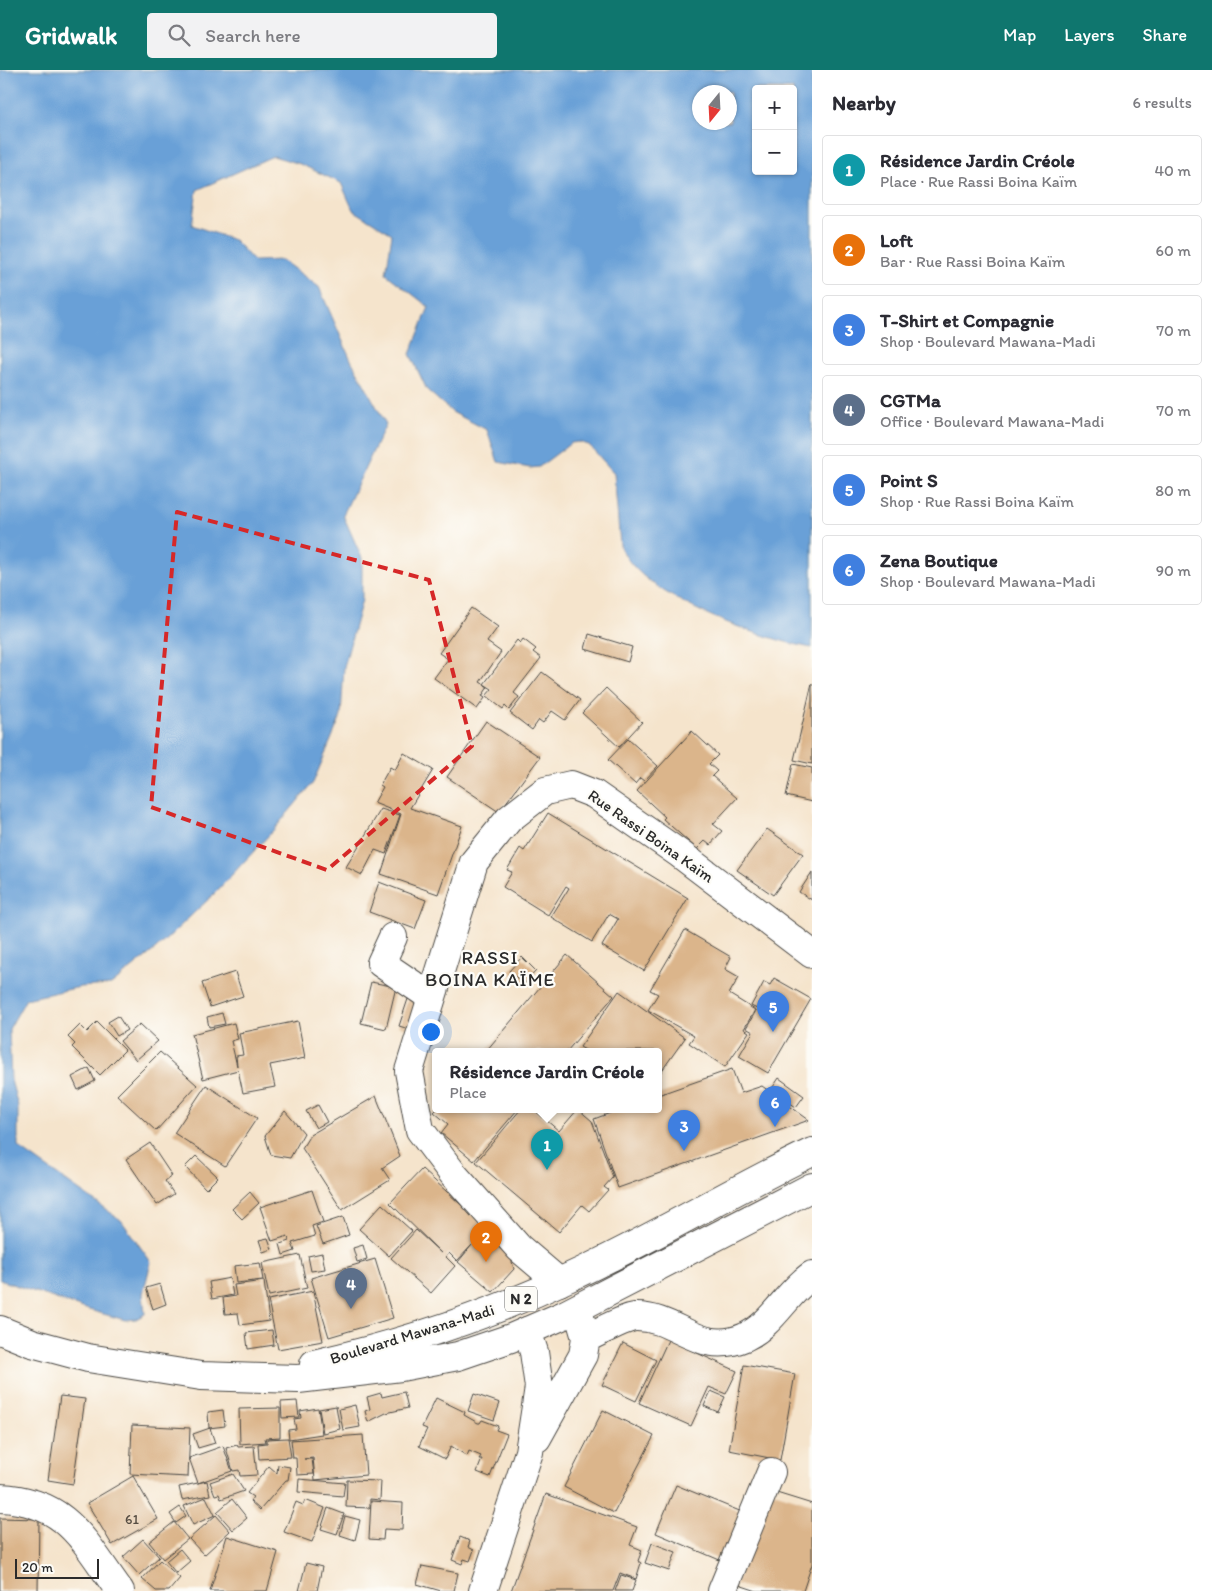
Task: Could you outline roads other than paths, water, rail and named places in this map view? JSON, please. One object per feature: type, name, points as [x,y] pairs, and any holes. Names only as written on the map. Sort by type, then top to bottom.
[{"type":"street","name":"Rue Rassi Boina Kaïm","points":[[567,1294],[519,1248],[454,1175],[420,1130],[409,1071],[474,862],[509,819],[545,791],[571,785],[594,794],[664,843],[812,954]]},
{"type":"street","points":[[393,937],[381,963],[431,997]]},
{"type":"street","name":"Boulevard Mawana-Madi","points":[[261,1376],[392,1343],[484,1313],[567,1294],[738,1202],[763,1177],[812,1152]]},
{"type":"street","name":"Boulevard Mawana-Madi","points":[[0,1330],[32,1343],[88,1358],[143,1369],[201,1376],[261,1376],[298,1379],[401,1367],[458,1356],[526,1331],[540,1306],[812,1187]]},
{"type":"street","points":[[586,1338],[634,1317],[664,1324],[698,1339],[724,1344],[747,1336],[769,1319],[803,1281],[812,1274]]},
{"type":"street","points":[[529,1452],[583,1355],[586,1338],[567,1294]]},
{"type":"street","points":[[483,1591],[529,1452],[539,1387],[534,1352],[526,1331]]},
{"type":"street","points":[[722,1591],[771,1472]]},
{"type":"street","points":[[0,1498],[28,1501],[47,1508],[72,1526],[116,1590]]},
{"type":"water","points":[[0,70],[812,70],[812,648],[763,635],[704,613],[675,598],[651,582],[631,564],[620,545],[614,473],[589,445],[579,442],[571,443],[539,467],[530,468],[498,462],[487,430],[452,412],[427,390],[410,354],[429,307],[386,274],[392,234],[353,210],[341,183],[300,164],[273,156],[197,190],[192,225],[234,240],[254,261],[282,260],[319,287],[351,360],[386,424],[343,515],[362,558],[362,600],[344,667],[341,716],[313,783],[270,834],[213,895],[157,948],[111,985],[80,987],[26,999],[9,1029],[11,1080],[18,1106],[18,1147],[121,1220],[151,1262],[143,1294],[145,1314],[136,1319],[125,1320],[0,1280]]},
{"type":"place","name":"Point S","points":[[773,1032]]},
{"type":"place","name":"Zena Boutique","points":[[775,1127]]},
{"type":"place","name":"T-Shirt et Compagnie","points":[[684,1151]]},
{"type":"place","name":"Résidence Jardin Créole","points":[[547,1170]]},
{"type":"place","name":"Loft","points":[[486,1262]]},
{"type":"place","name":"CGTMa","points":[[351,1309]]},
{"type":"district","name":"RASSI BOINA KAÏME","points":[[490,968]]}]
